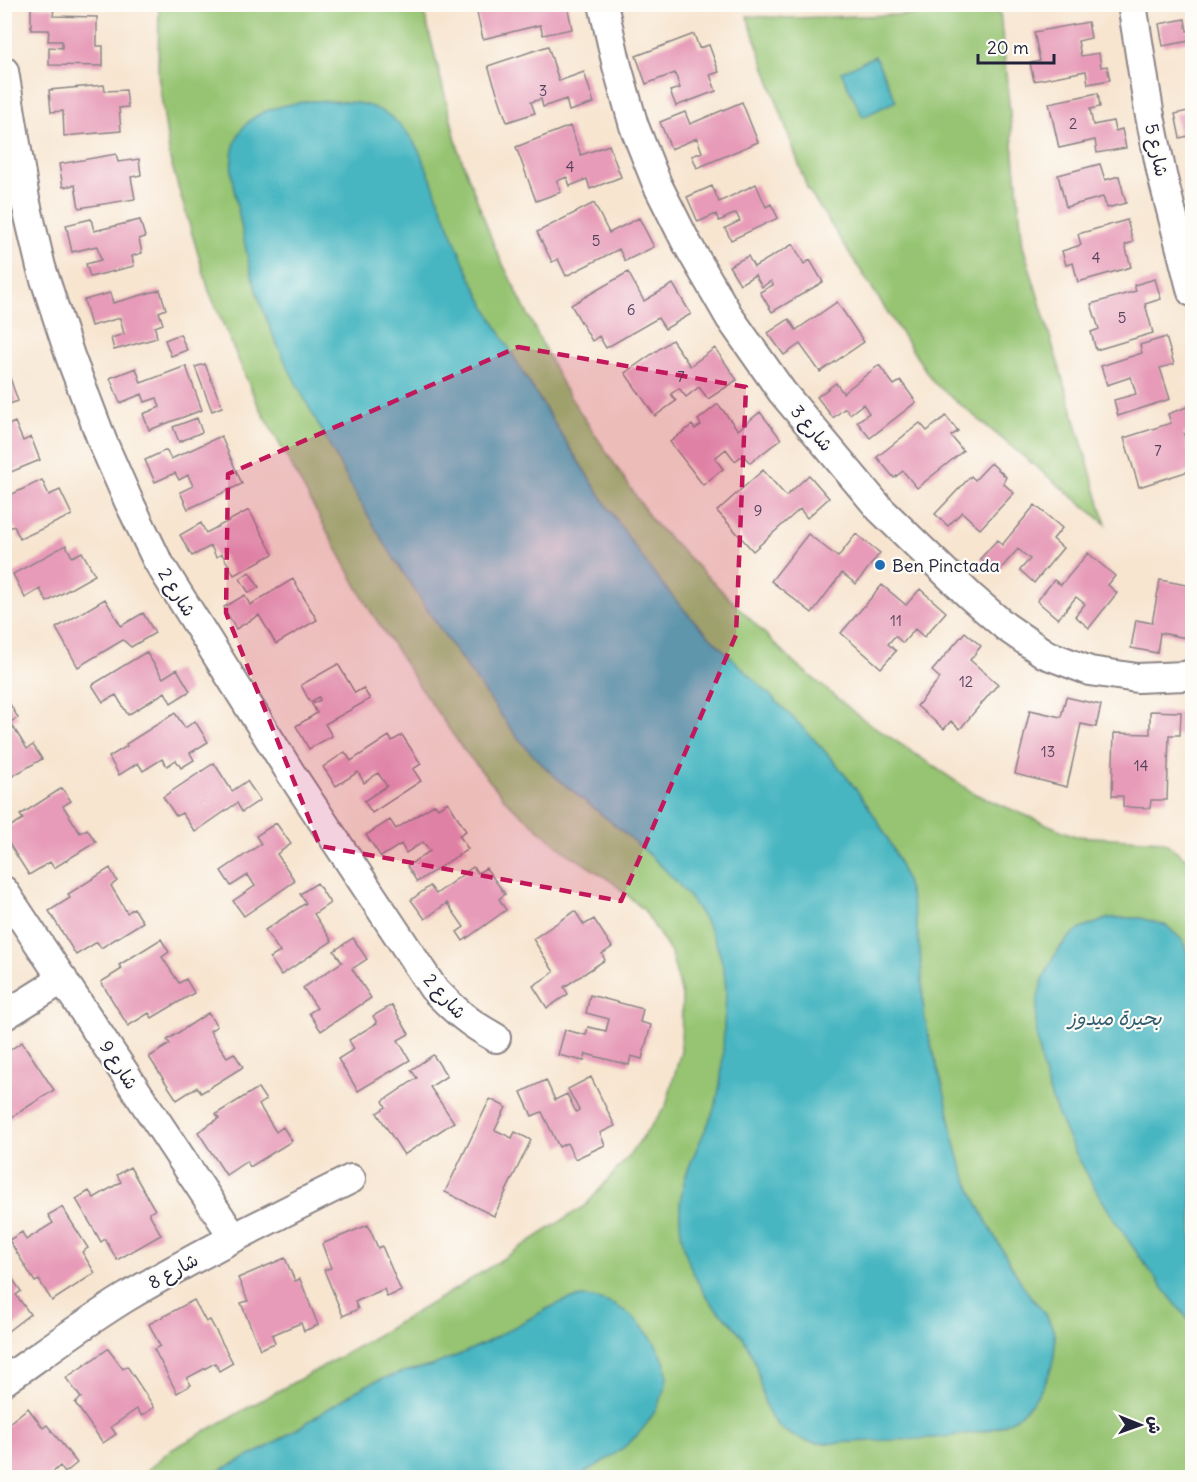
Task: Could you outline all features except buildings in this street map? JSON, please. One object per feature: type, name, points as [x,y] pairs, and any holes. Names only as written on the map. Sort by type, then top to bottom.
[{"type":"street","name":"شارع 3","points":[[603,4],[616,66],[634,126],[657,184],[684,240],[730,318],[782,392],[880,509],[970,596],[1006,627],[1045,654],[1090,671],[1137,678],[1192,674]]},
{"type":"street","name":"شارع 5","points":[[1132,4],[1162,175],[1192,292]]},
{"type":"street","name":"شارع 2","points":[[4,71],[26,199],[41,267],[70,356],[103,443],[157,560],[290,772],[433,988],[451,1008],[472,1025],[496,1038]]},
{"type":"street","name":"شارع 9","points":[[4,891],[234,1238]]},
{"type":"street","points":[[4,1016],[63,979]]},
{"type":"street","name":"شارع 8","points":[[4,1381],[125,1298],[234,1238],[351,1179]]},
{"type":"highlighted area","points":[[518,347],[746,387],[736,635],[621,901],[320,846],[226,613],[228,474]]},
{"type":"green space","points":[[159,5],[410,5],[423,8],[459,152],[495,248],[564,388],[653,522],[791,660],[860,717],[975,794],[1075,836],[1163,841],[1192,863],[1192,1477],[139,1478],[169,1451],[340,1357],[459,1287],[586,1205],[627,1158],[666,1106],[681,1051],[682,996],[671,953],[644,910],[611,881],[564,851],[508,803],[463,749],[370,610],[256,401],[209,291],[170,159],[158,74]]},
{"type":"green space","points":[[1000,12],[1023,246],[1106,524],[933,382],[807,188],[747,16],[789,18]]},
{"type":"water","points":[[875,56],[896,101],[863,117],[841,72]]},
{"type":"water","points":[[309,101],[352,102],[372,107],[391,117],[409,135],[422,157],[461,255],[492,318],[560,432],[629,538],[663,585],[688,614],[825,751],[872,811],[891,845],[902,868],[913,905],[920,952],[924,1012],[960,1161],[980,1209],[996,1239],[1022,1284],[1047,1317],[1054,1333],[1054,1354],[1047,1379],[1033,1401],[1004,1425],[958,1435],[907,1440],[823,1443],[793,1436],[777,1425],[768,1413],[758,1371],[750,1351],[734,1326],[720,1313],[698,1283],[683,1243],[680,1206],[685,1177],[714,1109],[721,1077],[726,990],[719,952],[703,917],[669,874],[636,843],[551,773],[508,726],[440,630],[381,538],[285,360],[262,307],[250,268],[234,189],[232,154],[242,129],[258,115],[267,110]]},
{"type":"water","name":"بحيرة ميدوز","points":[[1109,918],[1141,918],[1167,926],[1183,941],[1192,968],[1192,1324],[1136,1251],[1105,1205],[1077,1155],[1054,1105],[1040,1055],[1037,1009],[1048,968],[1061,947],[1074,933]]},
{"type":"water","points":[[581,1297],[608,1302],[624,1310],[638,1322],[660,1351],[667,1378],[653,1414],[636,1437],[601,1464],[574,1478],[206,1477],[264,1449],[373,1382],[431,1366],[461,1354],[547,1309],[566,1300]]},
{"type":"place","name":"Ben Pinctada","points":[[880,565]]}]
